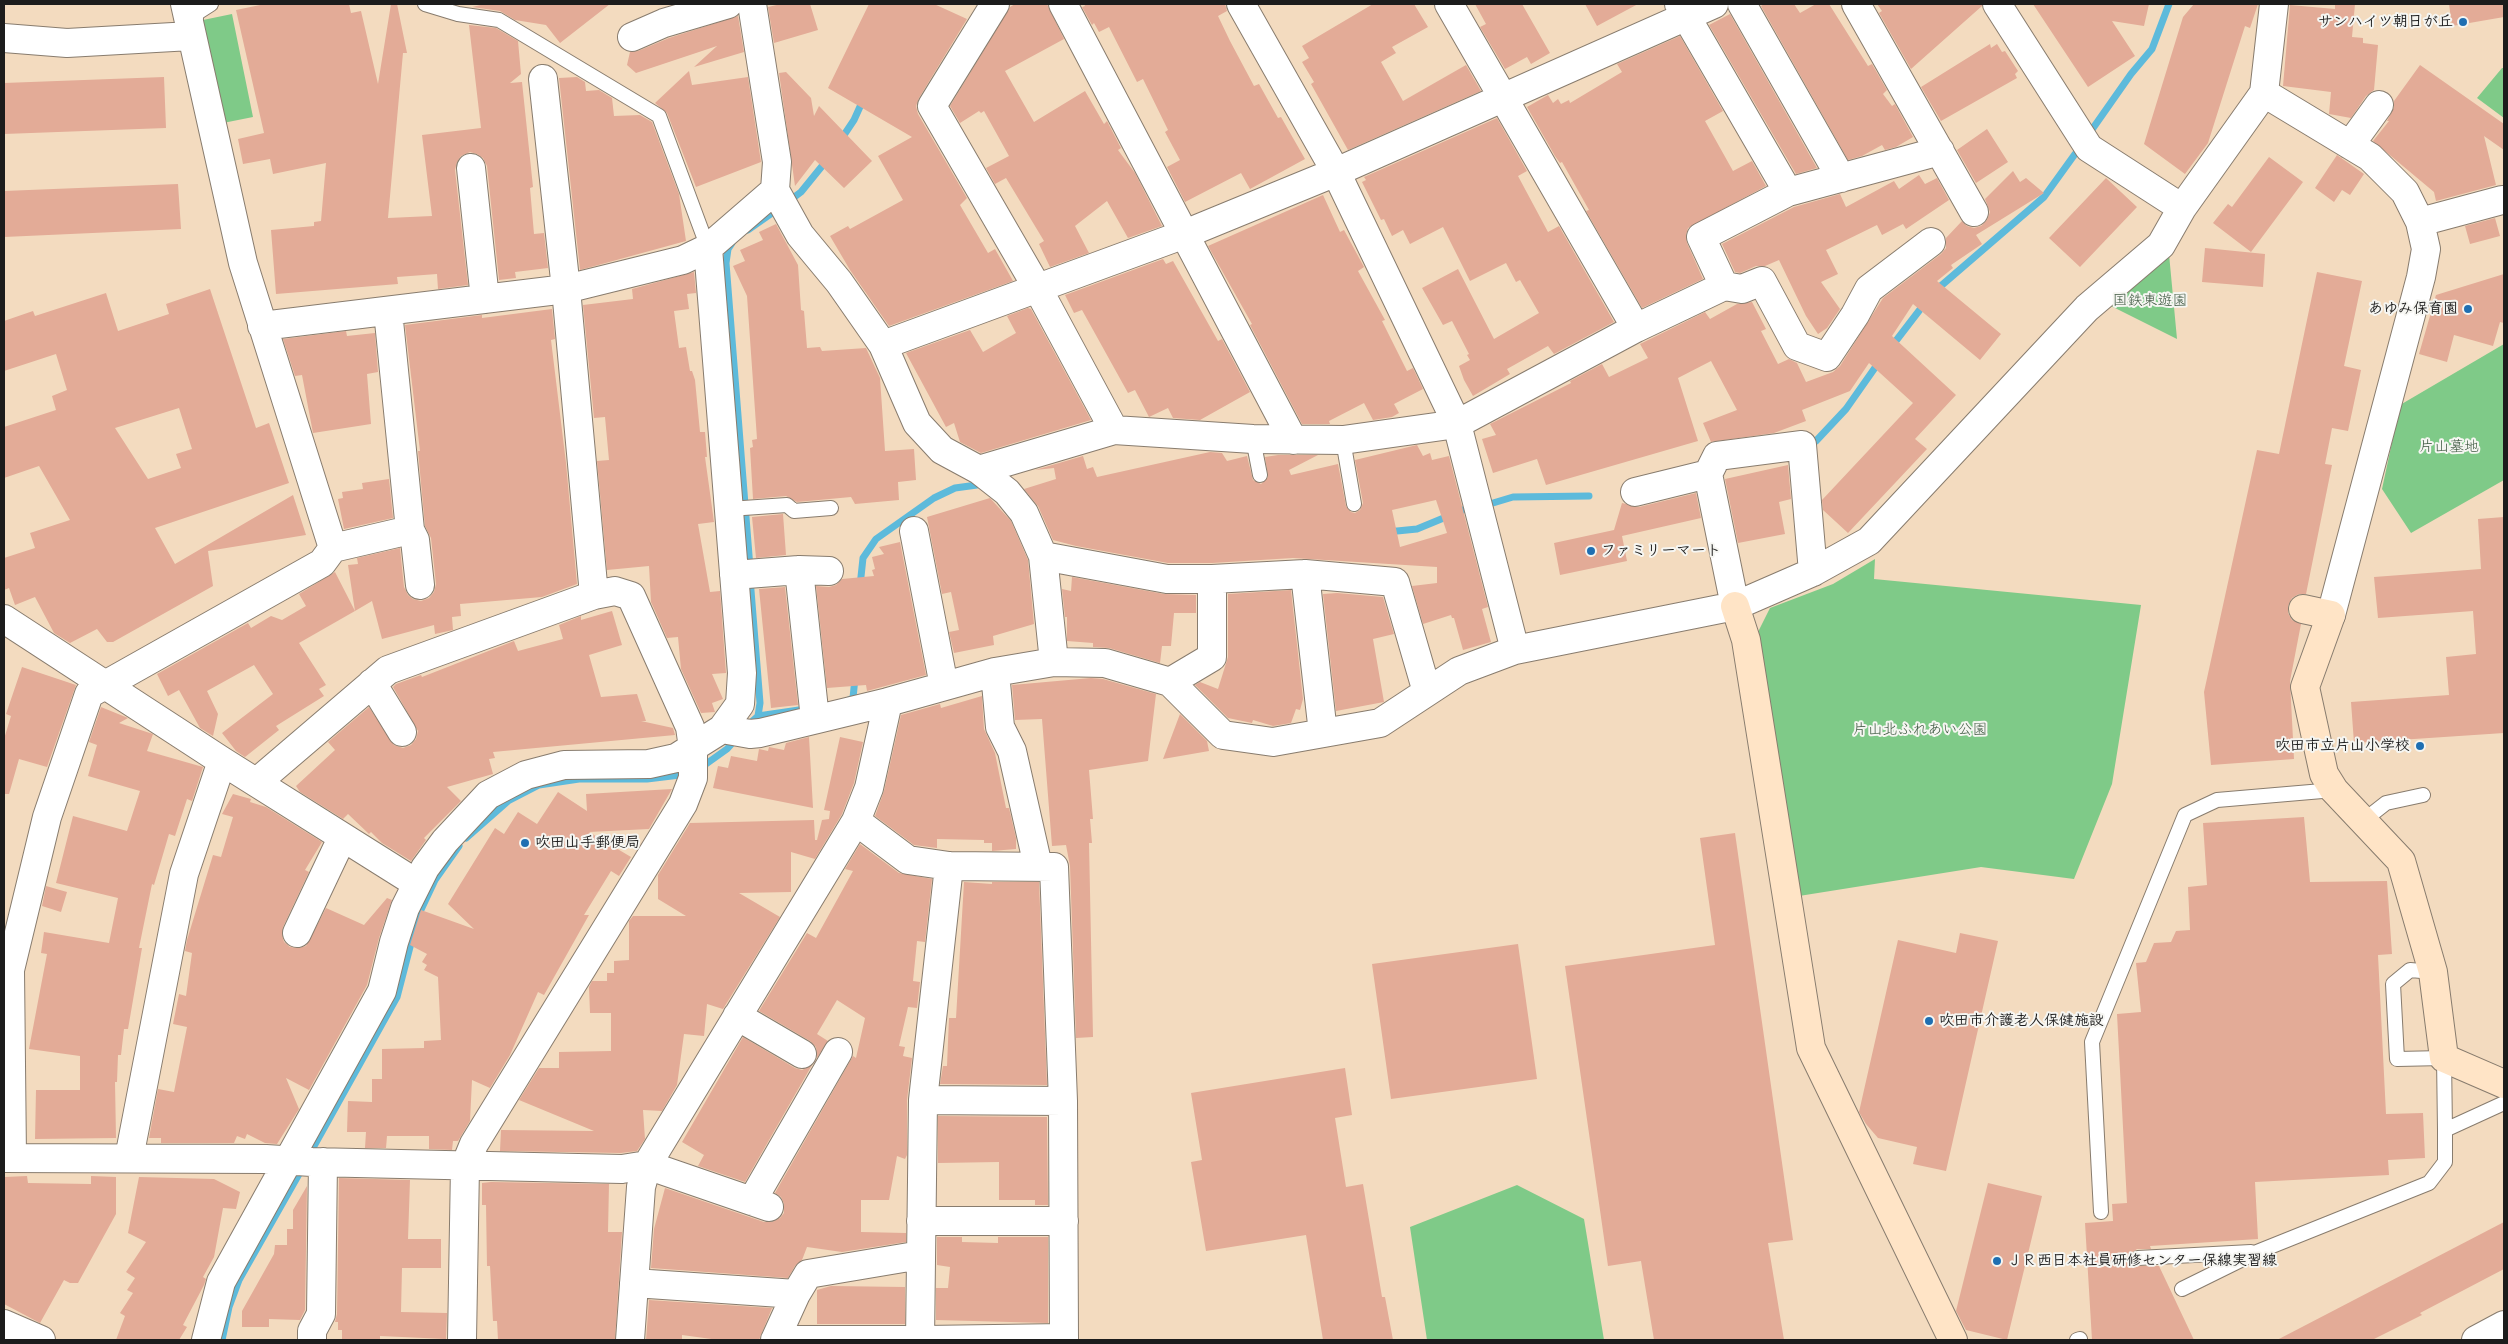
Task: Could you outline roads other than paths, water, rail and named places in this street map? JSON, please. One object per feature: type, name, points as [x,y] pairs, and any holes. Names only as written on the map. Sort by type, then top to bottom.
[{"type":"street","points":[[185,4],[243,263],[333,548]]},
{"type":"street","points":[[632,38],[664,24],[728,4]]},
{"type":"street","points":[[752,4],[782,200],[800,235],[839,282],[883,345],[917,424],[942,450],[979,470],[1007,492],[1024,513],[1043,556],[1054,662]]},
{"type":"street","points":[[995,4],[932,106],[1038,289],[1114,430]]},
{"type":"street","points":[[1063,4],[1293,440]]},
{"type":"street","points":[[1241,4],[1336,172],[1457,424],[1515,650]]},
{"type":"street","points":[[1449,4],[1636,328]]},
{"type":"street","points":[[883,345],[1185,234],[1336,172],[1503,97],[1683,10],[1714,4]]},
{"type":"street","points":[[1742,4],[1841,178]]},
{"type":"street","points":[[1856,4],[1974,212]]},
{"type":"street","points":[[1997,4],[2089,148],[2182,208]]},
{"type":"street","points":[[206,1340],[221,1282],[305,1161],[382,991],[397,930],[416,883],[445,841],[488,795],[526,775],[564,764],[648,764],[666,762],[693,748],[735,731],[814,719],[888,702],[995,672],[1054,662],[1105,663],[1170,682],[1223,735],[1273,742],[1380,723],[1459,671],[1515,650],[1735,606],[1813,572],[1869,541],[2087,308],[2161,245],[2182,208],[2264,93],[2274,4]]},
{"type":"street","points":[[1683,10],[1788,192]]},
{"type":"street","points":[[4,38],[67,44],[191,36]]},
{"type":"street","points":[[543,79],[566,289],[594,595]]},
{"type":"street","points":[[2264,93],[2370,157],[2404,192],[2420,222],[2426,249],[2421,277],[2331,616],[2305,687],[2324,774],[2334,790],[2401,861],[2433,972],[2444,1058],[2504,1084]]},
{"type":"street","points":[[2350,145],[2378,105]]},
{"type":"street","points":[[1724,286],[1701,237],[1788,192],[1940,151]]},
{"type":"street","points":[[472,168],[485,299]]},
{"type":"street","points":[[262,326],[566,289],[683,260],[708,248],[782,200]]},
{"type":"street","points":[[2420,222],[2502,200]]},
{"type":"street","points":[[979,470],[1114,430],[1252,439],[1343,440],[1457,424],[1636,328],[1724,286],[1742,289],[1762,281],[1797,346],[1827,357],[1855,315],[1869,289],[1931,242]]},
{"type":"street","points":[[708,248],[741,508],[747,574],[742,689],[735,731]]},
{"type":"street","points":[[388,311],[410,530],[415,540],[420,585]]},
{"type":"street","points":[[1813,572],[1802,445],[1717,456],[1708,474],[1735,606],[1746,640],[1811,1048],[1953,1340]]},
{"type":"street","points":[[1635,492],[1708,474]]},
{"type":"street","points":[[410,530],[333,548],[322,563],[89,694],[50,809],[10,970],[8,1158],[305,1161],[622,1169],[647,1165],[760,1204],[838,1052]]},
{"type":"street","points":[[914,530],[944,686]]},
{"type":"street","points":[[1043,556],[1166,579],[1212,579],[1305,574],[1395,582],[1427,692]]},
{"type":"street","points":[[747,574],[799,570],[829,571]]},
{"type":"street","points":[[799,570],[814,719]]},
{"type":"street","points":[[1305,574],[1323,733]]},
{"type":"street","points":[[1170,682],[1212,657],[1212,579]]},
{"type":"street","points":[[257,782],[388,670],[594,595],[615,591],[631,596],[690,727],[693,748],[692,785],[683,804],[474,1144],[465,1166],[462,1340]]},
{"type":"street","points":[[2304,609],[2331,616]]},
{"type":"street","points":[[4,619],[342,838],[416,883]]},
{"type":"street","points":[[995,672],[1000,727],[1012,752],[1038,866]]},
{"type":"street","points":[[372,684],[402,732]]},
{"type":"street","points":[[630,1340],[641,1187],[647,1165],[856,821],[869,788],[888,702]]},
{"type":"street","points":[[129,1158],[184,874],[222,761]]},
{"type":"street","points":[[856,821],[908,860],[949,866],[1054,867],[1063,1101],[1064,1339],[925,1340]]},
{"type":"street","points":[[297,933],[342,838]]},
{"type":"street","points":[[920,1340],[923,1100],[949,866]]},
{"type":"street","points":[[738,1016],[802,1054]]},
{"type":"street","points":[[923,1100],[1063,1101]]},
{"type":"street","points":[[305,1161],[321,1314],[312,1331],[312,1340]]},
{"type":"street","points":[[921,1221],[1064,1221]]},
{"type":"street","points":[[905,1340],[775,1340],[796,1294],[808,1274],[921,1255]]},
{"type":"street","points":[[634,1283],[796,1294]]},
{"type":"street","points":[[4,1324],[41,1340]]},
{"type":"street","points":[[2476,1340],[2504,1325]]},
{"type":"lane","points":[[191,36],[197,13],[211,4]]},
{"type":"lane","points":[[425,4],[458,14],[499,20],[659,116],[708,248]]},
{"type":"lane","points":[[1252,439],[1260,475]]},
{"type":"lane","points":[[1343,440],[1354,504]]},
{"type":"lane","points":[[741,508],[787,505],[794,511],[831,508]]},
{"type":"lane","points":[[2101,1212],[2092,1042],[2185,815],[2217,800],[2334,790]]},
{"type":"lane","points":[[2363,821],[2386,803],[2423,795]]},
{"type":"lane","points":[[2182,1289],[2257,1252],[2430,1183],[2445,1162],[2444,1058],[2397,1059],[2393,984],[2410,970],[2433,972]]},
{"type":"lane","points":[[2445,1130],[2504,1103]]},
{"type":"lane","points":[[2138,1258],[2257,1252]]},
{"type":"waterway","points":[[2091,131],[2131,74],[2152,49],[2169,4]]},
{"type":"waterway","points":[[840,141],[854,120],[863,100]]},
{"type":"waterway","points":[[1935,291],[2044,197],[2075,154]]},
{"type":"waterway","points":[[789,201],[801,192],[827,160]]},
{"type":"waterway","points":[[748,230],[778,209]]},
{"type":"waterway","points":[[732,243],[728,249],[726,263],[750,568]]},
{"type":"waterway","points":[[1892,346],[1925,303]]},
{"type":"waterway","points":[[1816,441],[1846,409],[1879,362]]},
{"type":"waterway","points":[[860,586],[863,558],[876,539],[934,498],[955,488],[977,485]]},
{"type":"waterway","points":[[1493,503],[1513,497],[1589,496]]},
{"type":"waterway","points":[[1387,532],[1417,529],[1463,510]]},
{"type":"waterway","points":[[748,725],[758,716],[760,703],[750,578]]},
{"type":"waterway","points":[[847,701],[853,698],[855,678]]},
{"type":"waterway","points":[[758,716],[799,710]]},
{"type":"waterway","points":[[706,764],[727,749],[736,739]]},
{"type":"waterway","points":[[466,838],[508,801],[539,785],[579,779],[647,779],[680,775]]},
{"type":"waterway","points":[[309,1155],[397,997],[418,916],[435,880],[459,846]]},
{"type":"waterway","points":[[222,1340],[229,1307],[239,1280],[303,1167]]},
{"type":"place","name":"サンハイツ朝日が丘","points":[[2463,22]]},
{"type":"place","name":"あゆみ保育園","points":[[2468,309]]},
{"type":"place","name":"ファミリーマート","points":[[1591,551]]},
{"type":"place","name":"吹田市立片山小学校","points":[[2420,746]]},
{"type":"place","name":"吹田山手郵便局","points":[[525,843]]},
{"type":"place","name":"吹田市介護老人保健施設","points":[[1929,1021]]},
{"type":"place","name":"ＪＲ西日本社員研修センター保線実習線","points":[[1997,1261]]},
{"type":"park label","name":"国鉄東遊園","points":[[2150,301]]},
{"type":"park label","name":"片山墓地","points":[[2449,447]]},
{"type":"park label","name":"片山北ふれあい公園","points":[[1920,730]]}]
